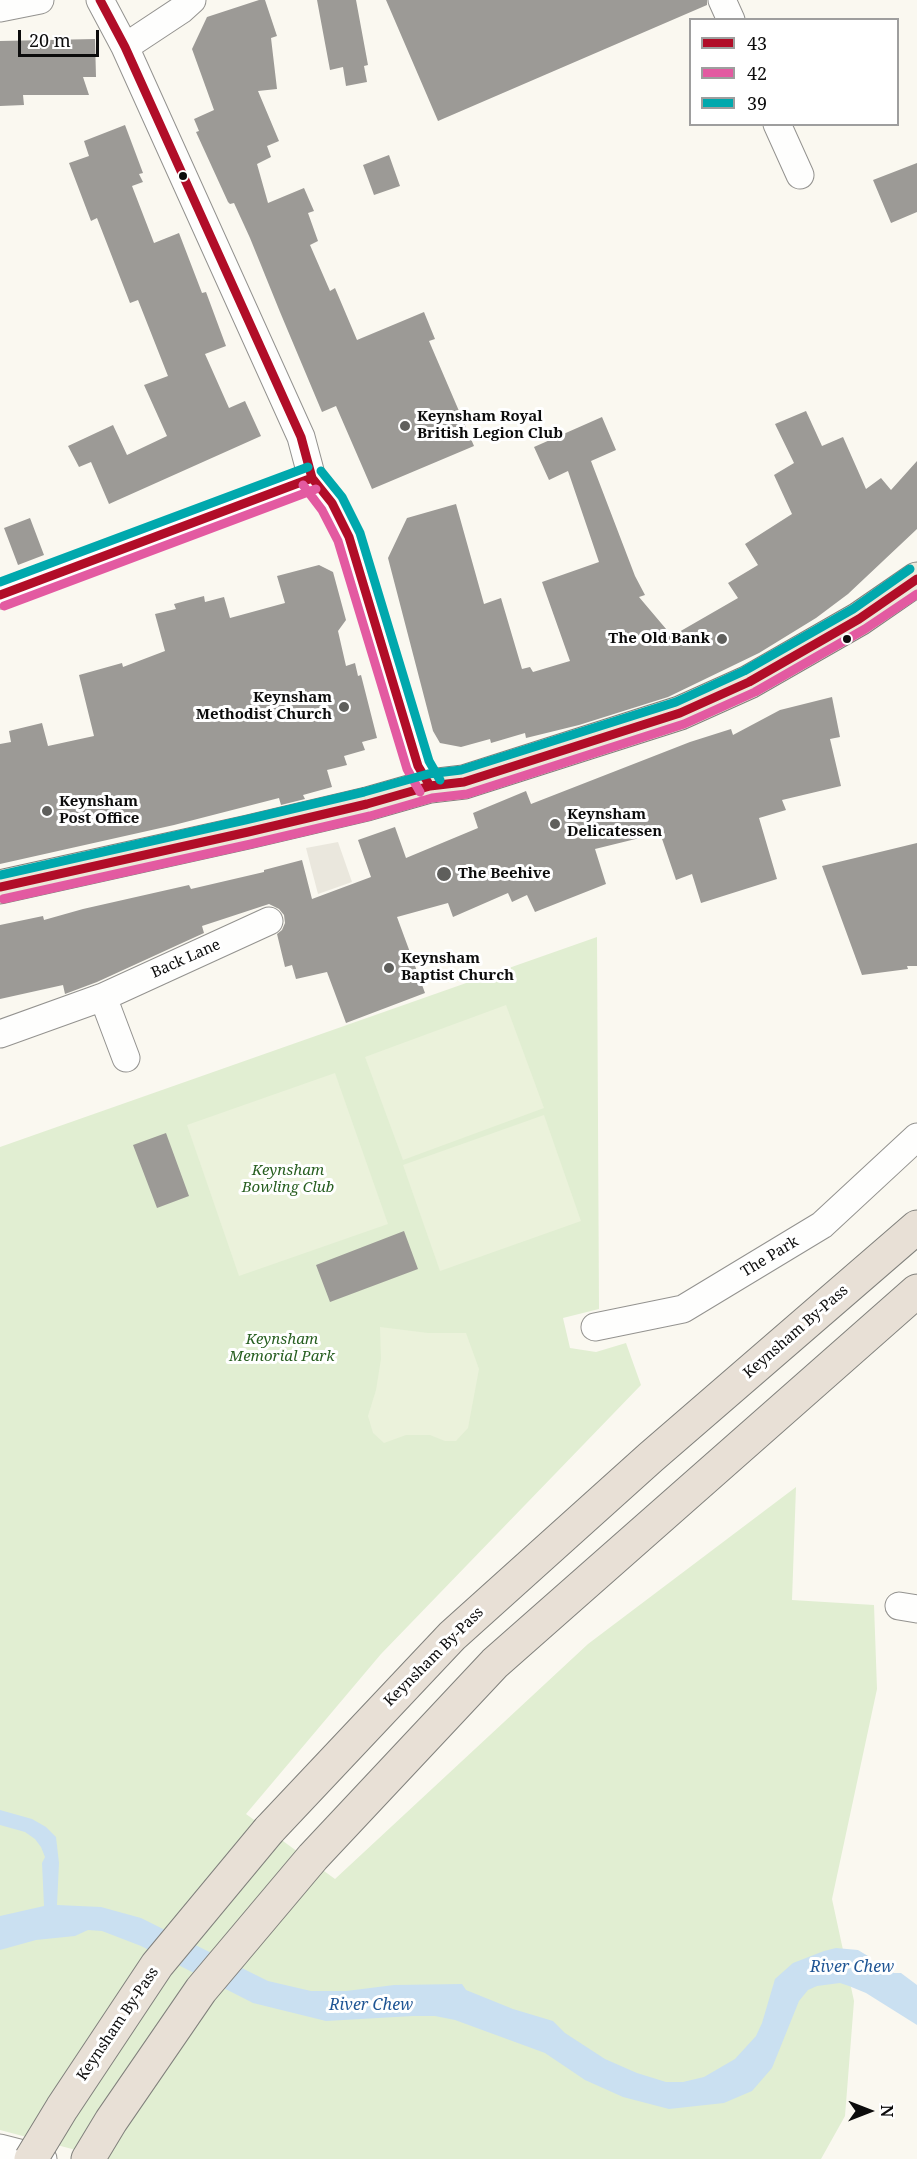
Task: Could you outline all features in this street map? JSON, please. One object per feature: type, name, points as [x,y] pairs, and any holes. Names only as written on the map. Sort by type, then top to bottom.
[{"type":"highway","name":"Keynsham By-Pass","points":[[31,2159],[157,1965],[269,1830],[452,1636],[651,1457],[917,1227]]},
{"type":"highway","points":[[88,2159],[111,2121],[201,1990],[313,1857],[495,1663],[917,1292]]},
{"type":"main road","points":[[0,887],[248,832],[367,804],[430,786],[464,782],[680,713],[749,682],[859,619],[917,579]]},
{"type":"street","points":[[0,8],[40,0]]},
{"type":"street","points":[[100,0],[126,47],[301,437],[312,478],[332,503],[348,537],[415,756],[430,786]]},
{"type":"street","points":[[126,47],[192,0]]},
{"type":"street","points":[[778,126],[800,175]]},
{"type":"street","points":[[0,595],[312,478]]},
{"type":"street","name":"Back Lane","points":[[0,1034],[102,997],[269,921]]},
{"type":"street","points":[[102,997],[126,1058]]},
{"type":"street","name":"The Park","points":[[595,1327],[683,1309],[822,1225],[917,1137]]},
{"type":"street","points":[[0,2148],[43,2159]]},
{"type":"green space","name":"Keynsham Memorial Park","points":[[597,937],[599,1309],[563,1318],[570,1348],[596,1352],[626,1343],[641,1385],[381,1654],[246,1814],[335,1879],[588,1644],[796,1487],[792,1600],[874,1605],[877,1689],[832,1899],[854,2001],[845,2116],[821,2159],[110,2159],[0,2130],[0,1147]]},
{"type":"green space","points":[[506,1005],[544,1108],[403,1160],[365,1057]]},
{"type":"green space","name":"Keynsham Bowling Club","points":[[335,1073],[388,1224],[239,1276],[187,1125]]},
{"type":"green space","points":[[544,1115],[581,1221],[440,1271],[403,1165]]},
{"type":"green space","points":[[380,1327],[428,1333],[466,1333],[479,1369],[468,1428],[456,1441],[445,1441],[430,1435],[406,1435],[384,1443],[373,1433],[368,1416],[376,1390],[381,1359]]},
{"type":"shaded area","points":[[338,842],[352,882],[318,894],[306,848]]},
{"type":"water","name":"River Chew","points":[[0,1810],[32,1819],[46,1827],[56,1837],[59,1863],[57,1905],[101,1907],[141,1918],[268,1981],[311,1991],[346,1991],[394,1985],[462,1984],[466,1990],[513,2009],[553,2021],[565,2033],[605,2059],[637,2073],[666,2082],[683,2082],[704,2077],[735,2059],[756,2036],[775,1979],[793,1963],[836,1948],[858,1950],[870,1960],[894,1973],[901,1973],[917,1985],[917,2025],[866,1993],[849,1986],[840,1983],[817,1986],[808,1990],[799,2001],[772,2068],[752,2091],[724,2103],[669,2109],[623,2097],[585,2080],[545,2053],[455,2020],[435,2016],[413,2016],[326,2021],[253,2003],[141,1946],[102,1931],[88,1930],[75,1936],[36,1940],[0,1950],[0,1916],[44,1906],[42,1863],[45,1857],[35,1839],[25,1832],[0,1825]]},
{"type":"building","points":[[265,0],[277,36],[271,38],[277,89],[258,91],[279,141],[267,146],[271,157],[257,164],[268,203],[304,188],[314,211],[308,213],[318,241],[310,245],[330,291],[335,288],[357,340],[424,312],[435,339],[429,341],[474,446],[372,489],[336,406],[322,412],[250,238],[234,203],[228,202],[196,132],[199,131],[194,119],[214,110],[192,49],[207,17]]},
{"type":"building","points":[[317,0],[356,0],[368,65],[364,66],[367,82],[346,86],[343,67],[330,70]]},
{"type":"building","points":[[386,0],[707,0],[707,5],[438,121]]},
{"type":"building","points":[[95,39],[96,77],[83,77],[89,95],[23,95],[24,105],[0,106],[0,41]]},
{"type":"building","points":[[125,125],[143,173],[139,174],[143,182],[132,186],[154,243],[179,233],[202,293],[206,292],[226,346],[205,354],[229,408],[245,401],[261,436],[109,504],[91,462],[79,467],[68,446],[113,425],[127,455],[167,436],[144,385],[168,376],[138,300],[130,303],[97,218],[91,221],[69,163],[89,156],[84,141]]},
{"type":"building","points":[[389,155],[400,186],[374,195],[363,165]]},
{"type":"building","points":[[917,163],[917,212],[891,223],[873,180]]},
{"type":"building","points":[[806,411],[822,446],[843,437],[866,489],[881,478],[891,490],[917,461],[917,529],[848,594],[816,618],[759,653],[668,697],[579,725],[526,738],[525,733],[491,743],[490,739],[461,747],[440,743],[433,731],[388,558],[407,518],[456,504],[484,604],[501,598],[522,669],[530,667],[533,672],[570,661],[542,582],[599,562],[568,471],[549,480],[534,447],[602,417],[616,450],[591,461],[635,576],[645,595],[639,597],[672,636],[738,598],[728,583],[758,565],[745,544],[792,514],[774,475],[794,463],[775,424]]},
{"type":"building","points":[[30,518],[44,555],[18,565],[4,528]]},
{"type":"building","points":[[319,565],[333,572],[346,620],[338,631],[346,666],[355,663],[358,676],[361,675],[377,738],[362,742],[365,750],[344,756],[347,765],[327,770],[332,787],[303,795],[305,799],[281,805],[279,798],[174,825],[0,864],[0,744],[11,742],[9,731],[42,723],[48,746],[94,736],[79,675],[122,663],[123,667],[165,651],[155,614],[176,609],[174,604],[204,596],[205,602],[224,597],[230,618],[285,603],[277,576]]},
{"type":"building","points":[[832,697],[840,737],[830,739],[841,786],[782,800],[786,810],[759,818],[777,879],[701,903],[692,874],[676,880],[660,833],[595,849],[606,884],[535,912],[527,895],[512,902],[508,893],[453,917],[448,903],[397,917],[425,993],[346,1023],[327,972],[296,979],[292,965],[285,967],[277,934],[285,923],[284,915],[279,909],[269,904],[202,926],[204,933],[97,982],[65,994],[63,985],[0,999],[0,925],[43,916],[44,920],[189,885],[191,889],[264,872],[264,870],[302,860],[312,899],[371,877],[358,840],[395,827],[406,858],[478,828],[473,813],[526,791],[531,804],[690,742],[731,729],[733,735],[780,710]]},
{"type":"building","points":[[917,843],[917,966],[862,975],[822,866]]},
{"type":"building","points":[[166,1133],[189,1196],[157,1208],[133,1145]]},
{"type":"building","points":[[404,1231],[418,1269],[330,1302],[316,1265]]},
{"type":"transit line","name":"43","points":[[100,0],[125,47],[301,437],[312,478],[332,503],[349,537],[418,766],[430,786]]},
{"type":"transit line","name":"39","points":[[0,582],[308,467]]},
{"type":"transit line","name":"39","points":[[321,471],[342,497],[360,533],[429,761],[440,780]]},
{"type":"transit line","name":"43","points":[[0,595],[312,478]]},
{"type":"transit line","name":"42","points":[[303,485],[322,510],[338,541],[407,769],[420,792]]},
{"type":"transit line","name":"42","points":[[4,606],[316,489]]},
{"type":"transit line","name":"39","points":[[0,875],[364,792],[428,774],[461,770],[676,702],[744,671],[853,609],[910,569]]},
{"type":"transit line","name":"43","points":[[0,887],[248,832],[367,804],[430,786],[464,782],[680,713],[749,682],[859,619],[917,579]]},
{"type":"transit line","name":"42","points":[[3,899],[370,816],[432,798],[467,794],[684,724],[755,692],[865,629],[917,594]]},
{"type":"place","name":"Keynsham Royal British Legion Club","points":[[405,426]]},
{"type":"place","name":"The Old Bank","points":[[722,639]]},
{"type":"place","name":"Keynsham Methodist Church","points":[[344,707]]},
{"type":"place","name":"Keynsham Post Office","points":[[47,811]]},
{"type":"place","name":"Keynsham Delicatessen","points":[[555,824]]},
{"type":"place","name":"The Beehive","points":[[444,874]]},
{"type":"place","name":"Keynsham Baptist Church","points":[[389,968]]}]
